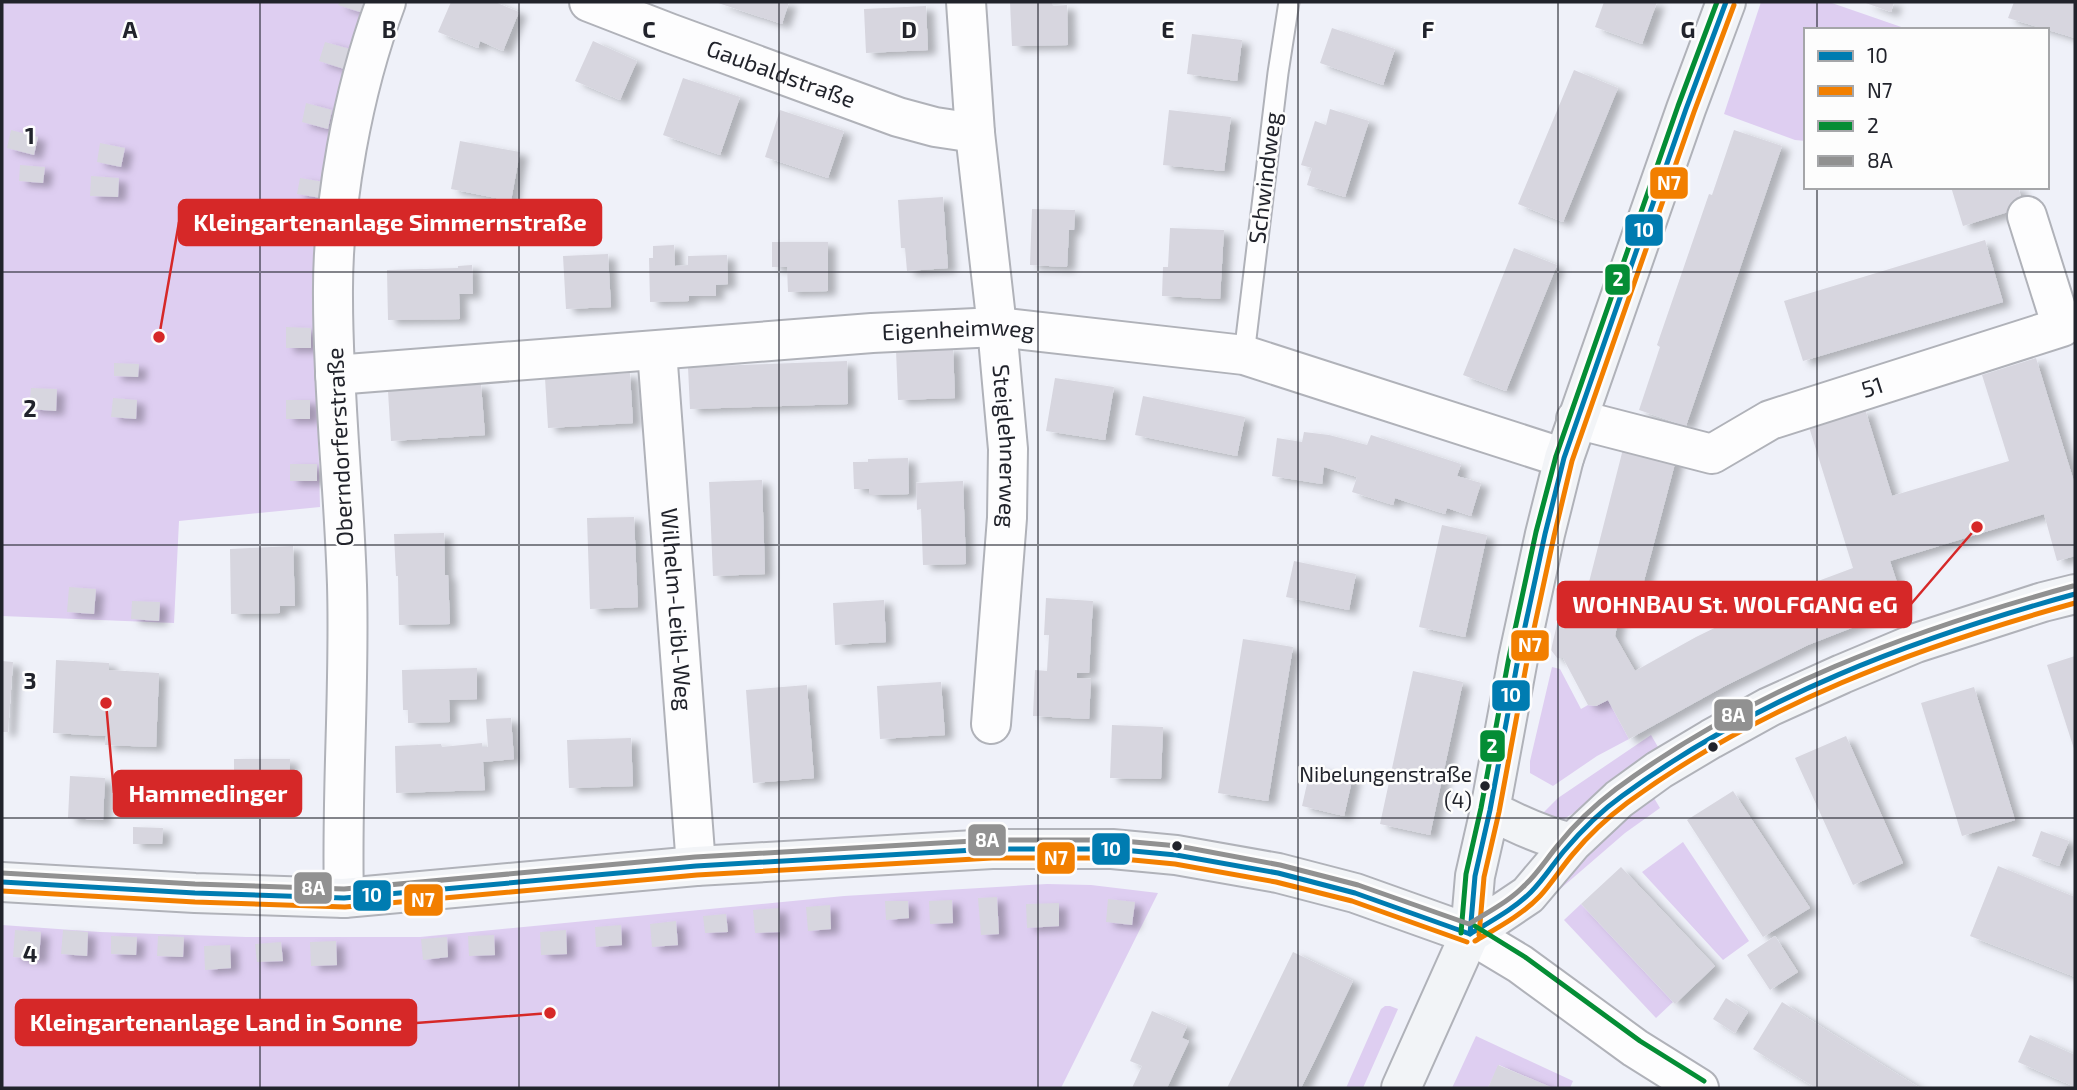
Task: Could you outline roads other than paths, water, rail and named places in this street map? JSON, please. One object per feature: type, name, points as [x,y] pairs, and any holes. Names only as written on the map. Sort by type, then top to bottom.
[{"type":"street","name":"Oberndorferstraße","points":[[345,898],[343,863],[349,654],[332,297],[343,174],[365,67],[386,2]]},
{"type":"street","name":"Gaubaldstraße","points":[[589,2],[898,117],[935,127],[975,133]]},
{"type":"street","name":"Steiglehnerweg","points":[[966,2],[975,133],[1008,449],[1007,518],[991,724]]},
{"type":"street","points":[[1401,1088],[1470,934],[1475,876],[1545,534],[1564,458],[1726,2]]},
{"type":"street","name":"51","points":[[1576,419],[1712,454],[1770,420],[2062,327],[2027,216]]},
{"type":"street","name":"Eigenheimweg","points":[[335,375],[997,327],[1244,355],[1564,458]]},
{"type":"street","name":"Wilhelm-Leibl-Weg","points":[[656,351],[696,866]]},
{"type":"street","points":[[1470,934],[1528,895],[1572,843],[1619,799],[1659,769],[1769,707],[1916,643],[2075,594]]},
{"type":"street","points":[[1490,810],[1529,829],[1572,843]]},
{"type":"street","points":[[2,882],[345,898],[696,866],[992,849],[1112,849],[1176,855],[1228,863],[1318,883],[1470,934],[1521,964],[1635,1048],[1699,1088]]},
{"type":"lane","name":"Schwindweg","points":[[1244,355],[1289,2]]},
{"type":"place","name":"Kleingartenanlage Simmernstraße","points":[[159,337]]},
{"type":"place","name":"WOHNBAU St. WOLFGANG eG","points":[[1977,527]]},
{"type":"place","name":"Hammedinger","points":[[106,703]]},
{"type":"place","name":"Nibelungenstraße (4)","points":[[1485,786]]},
{"type":"place","name":"Kleingartenanlage Land in Sonne","points":[[550,1013]]}]
